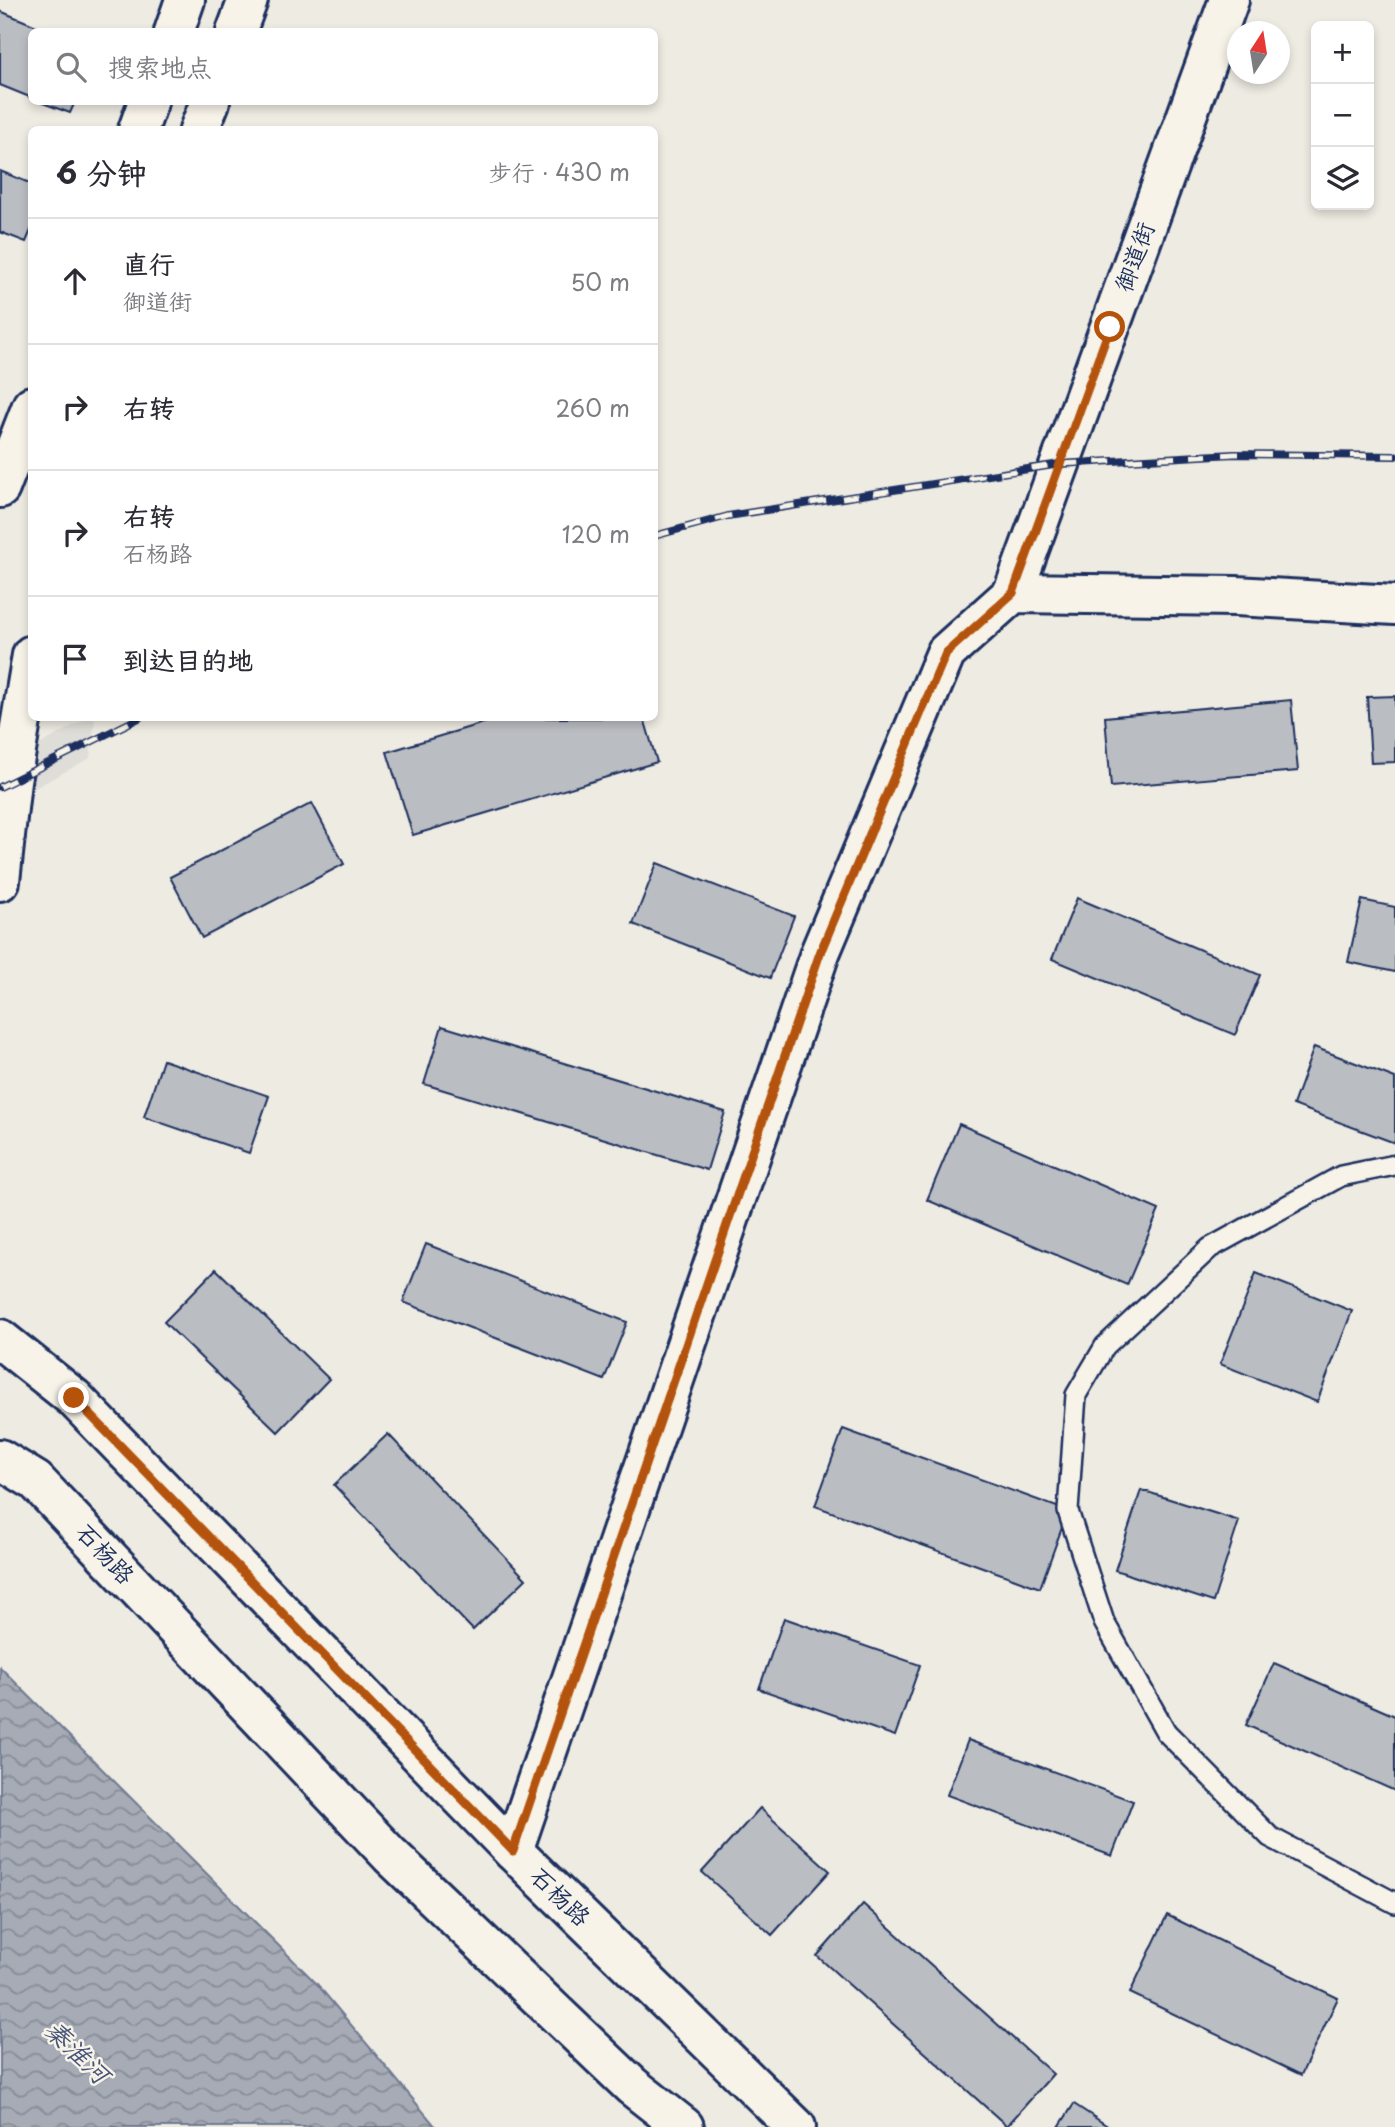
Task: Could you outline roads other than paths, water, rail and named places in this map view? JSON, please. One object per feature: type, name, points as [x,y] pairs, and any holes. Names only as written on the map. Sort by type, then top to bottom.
[{"type":"main road","points":[[175,28],[185,0]]},
{"type":"main road","points":[[238,28],[248,0]]},
{"type":"main road","name":"御道街","points":[[1013,593],[1229,0]]},
{"type":"main road","points":[[139,126],[147,105]]},
{"type":"main road","points":[[200,126],[208,105]]},
{"type":"main road","points":[[0,488],[28,416]]},
{"type":"main road","points":[[513,1851],[820,953],[946,653],[1013,593],[1236,596],[1395,605]]},
{"type":"main road","points":[[0,881],[11,781],[28,679]]},
{"type":"main road","name":"石杨路","points":[[0,1339],[74,1398],[513,1851],[796,2127]]},
{"type":"main road","name":"石杨路","points":[[0,1459],[36,1481],[390,1855],[632,2086],[684,2127]]},
{"type":"lane","points":[[1395,1165],[1340,1176],[1210,1248],[1105,1346],[1076,1395],[1068,1511],[1104,1622],[1166,1732],[1270,1837],[1395,1903]]},
{"type":"water","name":"秦淮河","points":[[0,1667],[317,1984],[436,2127],[0,2127]]},
{"type":"railway","points":[[658,535],[728,516],[1060,464],[1234,454],[1395,456]]},
{"type":"railway","points":[[0,787],[133,721]]}]
